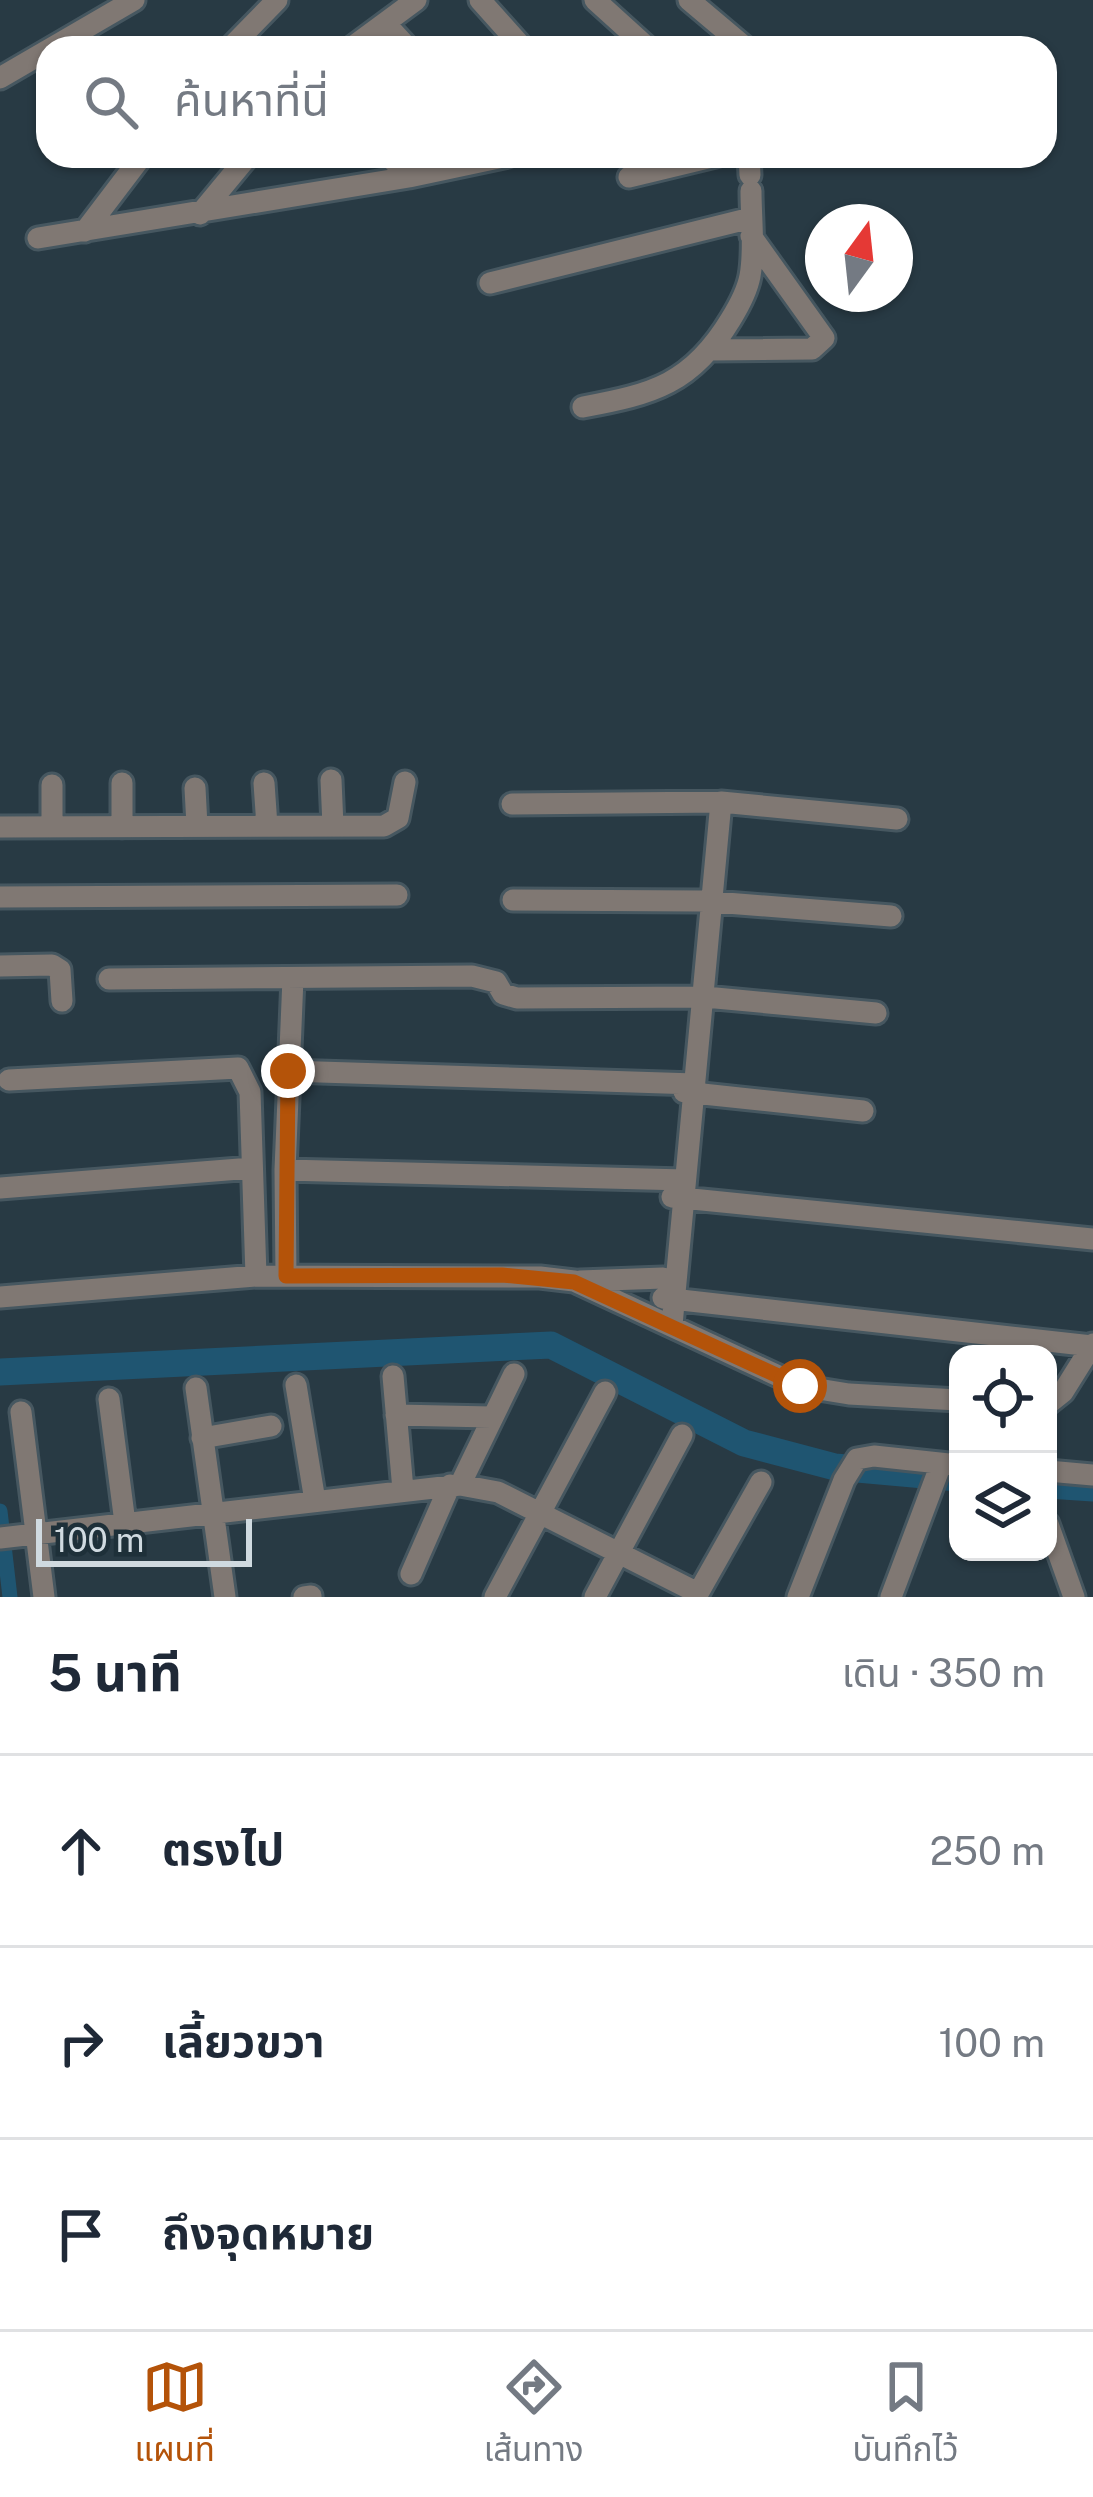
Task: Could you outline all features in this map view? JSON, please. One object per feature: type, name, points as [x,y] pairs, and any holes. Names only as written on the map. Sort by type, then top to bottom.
[{"type":"street","points":[[72,36],[134,0]]},
{"type":"street","points":[[242,36],[277,0]]},
{"type":"street","points":[[367,36],[416,0]]},
{"type":"street","points":[[480,0],[512,36]]},
{"type":"street","points":[[595,0],[635,36]]},
{"type":"street","points":[[688,0],[732,36]]},
{"type":"street","points":[[385,22],[397,36]]},
{"type":"street","points":[[0,78],[36,57]]},
{"type":"street","points":[[85,231],[133,168]]},
{"type":"street","points":[[200,214],[238,168]]},
{"type":"street","points":[[400,168],[409,177]]},
{"type":"street","points":[[38,238],[451,168]]},
{"type":"street","points":[[629,177],[666,168]]},
{"type":"street","points":[[583,407],[640,397],[667,386],[710,350],[743,298],[750,275],[750,174]]},
{"type":"street","points":[[490,283],[751,226]]},
{"type":"street","points":[[710,350],[812,349],[824,338],[751,226]]},
{"type":"street","points":[[331,780],[333,826]]},
{"type":"street","points":[[0,827],[392,823],[402,809],[404,782]]},
{"type":"street","points":[[122,783],[122,827]]},
{"type":"street","points":[[264,783],[267,826]]},
{"type":"street","points":[[52,785],[52,827]]},
{"type":"street","points":[[195,788],[197,826]]},
{"type":"street","points":[[512,804],[715,802],[897,819]]},
{"type":"street","points":[[666,1304],[715,802]]},
{"type":"street","points":[[0,897],[398,895]]},
{"type":"street","points":[[513,899],[706,901],[890,916]]},
{"type":"street","points":[[0,966],[52,964],[60,970],[62,1000]]},
{"type":"street","points":[[109,979],[472,976],[496,982],[503,994],[517,998],[699,997],[876,1013]]},
{"type":"street","points":[[286,1276],[293,978]]},
{"type":"street","points":[[9,1080],[238,1067],[250,1092],[256,1276]]},
{"type":"street","points":[[288,1071],[689,1088],[863,1111]]},
{"type":"street","points":[[0,1188],[251,1168]]},
{"type":"street","points":[[285,1170],[679,1188],[1093,1239]]},
{"type":"street","points":[[0,1297],[256,1276],[502,1275],[574,1282],[666,1304],[1092,1345],[1057,1397]]},
{"type":"street","points":[[574,1282],[666,1304],[800,1386],[949,1400]]},
{"type":"street","points":[[411,1574],[514,1374]]},
{"type":"street","points":[[393,1376],[403,1490]]},
{"type":"street","points":[[296,1385],[315,1501]]},
{"type":"street","points":[[196,1388],[225,1597]]},
{"type":"street","points":[[498,1596],[605,1392]]},
{"type":"street","points":[[109,1399],[125,1523]]},
{"type":"street","points":[[21,1412],[16,1536],[44,1597]]},
{"type":"street","points":[[396,1415],[491,1417]]},
{"type":"street","points":[[202,1438],[272,1426]]},
{"type":"street","points":[[595,1597],[682,1435]]},
{"type":"street","points":[[798,1597],[844,1480],[857,1459],[874,1456],[946,1467],[928,1498],[890,1597]]},
{"type":"street","points":[[1057,1472],[1093,1474]]},
{"type":"street","points":[[16,1536],[455,1485],[498,1492],[697,1595],[761,1482]]},
{"type":"street","points":[[1057,1549],[1074,1597]]},
{"type":"waterway","points":[[0,1372],[551,1345],[744,1443],[835,1467],[949,1477]]},
{"type":"waterway","points":[[1057,1486],[1093,1488]]},
{"type":"waterway","points":[[0,1511],[10,1597]]},
{"type":"route","points":[[288,1071],[286,1276],[502,1275],[574,1282],[800,1386]]}]
